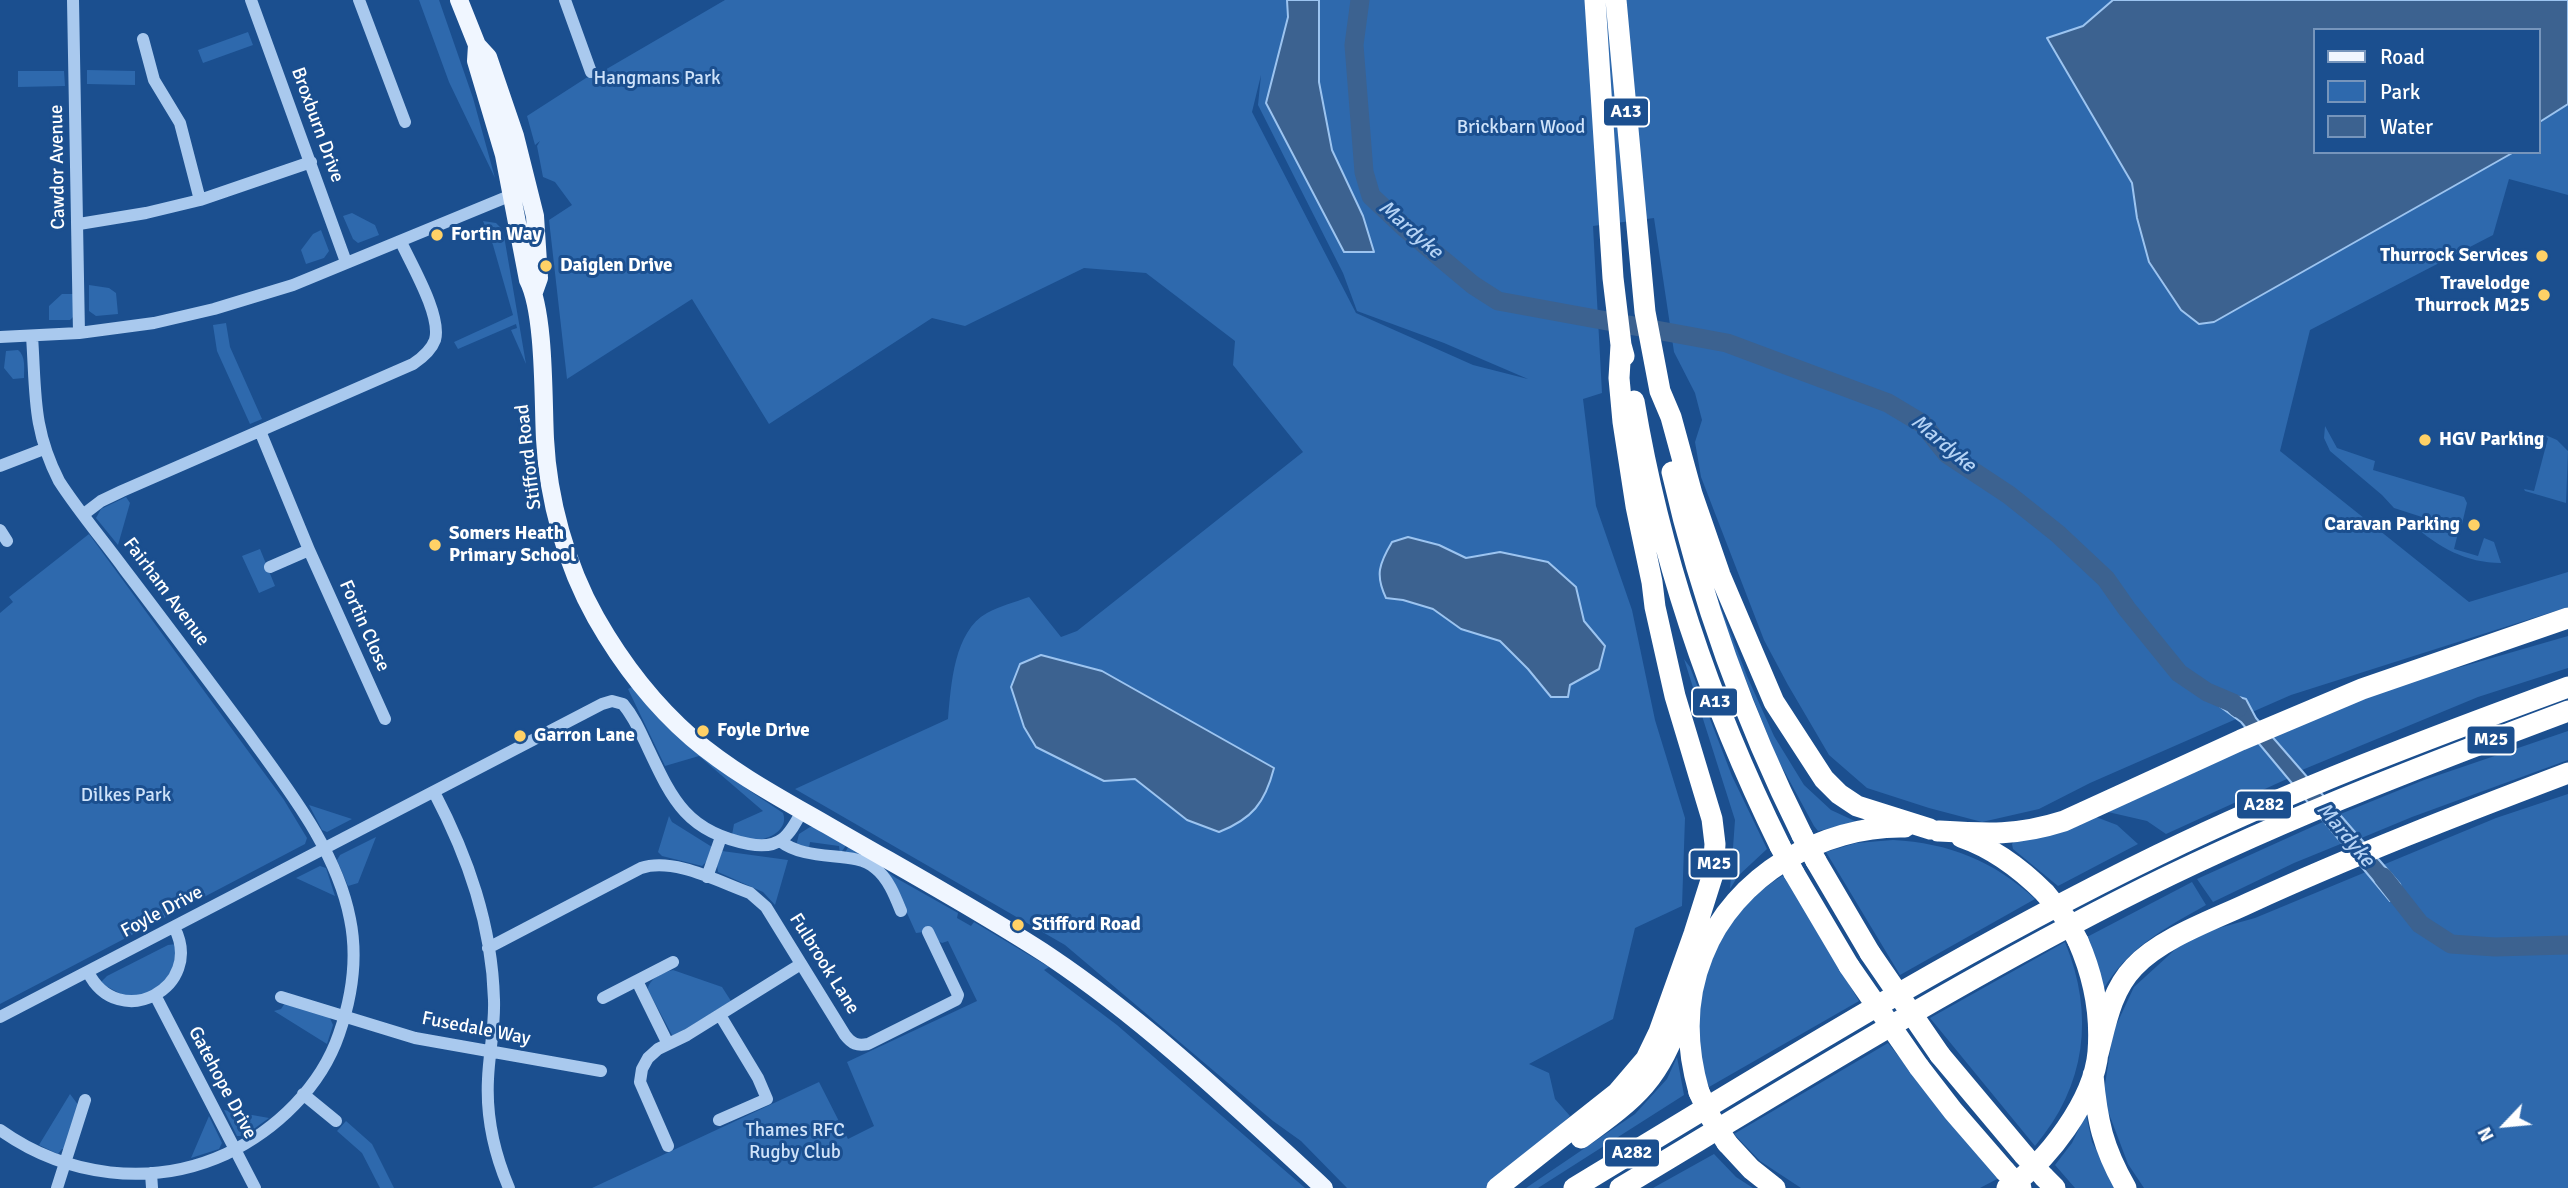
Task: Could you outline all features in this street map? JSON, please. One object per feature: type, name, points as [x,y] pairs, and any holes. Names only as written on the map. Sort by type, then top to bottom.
[{"type":"highway","name":"A13","points":[[1595,0],[1610,227],[1621,345],[1619,378],[1694,642],[1735,751],[1780,846],[1824,926],[1919,1067],[2006,1179],[2021,1188]]},
{"type":"highway","name":"A13","points":[[1616,0],[1645,313],[1693,560],[1720,645],[1750,724],[1802,835],[1870,953],[1940,1055],[2050,1182]]},
{"type":"highway","points":[[1665,417],[1720,575],[1774,702],[1824,779],[1849,801],[1868,811],[1965,839],[1990,850],[2014,865],[2045,893],[2067,920],[2078,941],[2093,986],[2098,1031],[2095,1063],[2098,1121],[2110,1158],[2126,1188]]},
{"type":"highway","points":[[1630,421],[1636,506],[1652,582],[1726,826],[1727,863],[1723,885],[1690,1004],[1689,1038],[1699,1092],[1727,1143],[1751,1169],[1775,1188]]},
{"type":"highway","name":"M25","points":[[1497,1188],[1617,1093],[1642,1066],[1659,1031],[1709,891],[1714,860],[1712,819],[1675,696],[1654,607],[1652,582]]},
{"type":"highway","points":[[1514,1188],[1625,1106],[1645,1087],[1666,1056],[1700,963],[1726,914],[1769,871],[1805,849],[1838,837],[1901,827],[2003,834],[2035,829],[2082,814],[2265,730],[2397,677],[2536,628],[2568,621]]},
{"type":"highway","name":"A282","points":[[1574,1188],[1861,1015],[2042,914],[2131,868],[2258,808],[2399,749],[2568,687]]},
{"type":"highway","name":"M25","points":[[1620,1188],[1947,994],[2148,886],[2295,817],[2414,768],[2568,711]]},
{"type":"highway","points":[[2006,1179],[2024,1177],[2062,1135],[2078,1107],[2095,1063],[2117,989],[2135,966],[2153,951],[2300,880],[2437,822],[2568,773]]},
{"type":"main road","name":"Stifford Road","points":[[459,0],[477,45],[488,57],[504,99],[520,192],[535,216],[539,278],[534,292],[550,481],[559,523],[586,599],[632,673],[672,719],[735,771],[986,918],[1077,976],[1163,1042],[1324,1188]]},
{"type":"street","name":"Cawdor Avenue","points":[[74,0],[79,333]]},
{"type":"street","name":"Broxburn Drive","points":[[251,0],[346,262]]},
{"type":"street","points":[[359,0],[405,122]]},
{"type":"street","points":[[565,0],[591,72]]},
{"type":"street","points":[[143,39],[154,80],[180,123],[200,200]]},
{"type":"street","points":[[79,224],[146,213],[200,200],[311,162]]},
{"type":"street","points":[[0,337],[79,333],[154,323],[214,309],[293,285],[520,192]]},
{"type":"street","points":[[84,514],[122,491],[413,364],[426,355],[435,340],[436,327],[401,242]]},
{"type":"street","name":"Fairham Avenue","points":[[0,1130],[17,1142],[65,1164],[111,1173],[151,1173],[199,1164],[235,1149],[268,1128],[320,1074],[334,1050],[345,1018],[353,981],[353,935],[344,894],[324,850],[297,803],[59,481],[44,449],[36,415],[32,337]]},
{"type":"street","name":"Fortin Close","points":[[260,431],[309,550],[385,719]]},
{"type":"street","points":[[0,466],[44,449]]},
{"type":"street","points":[[270,567],[309,550]]},
{"type":"street","name":"Foyle Drive","points":[[0,1017],[602,704],[623,704],[634,719],[665,786],[678,806],[696,824],[721,837]]},
{"type":"street","points":[[434,792],[472,877],[488,948],[494,1001],[488,1078],[489,1116],[495,1149],[509,1188]]},
{"type":"street","points":[[707,877],[721,837],[767,846],[787,835],[802,811]]},
{"type":"street","points":[[780,841],[796,852],[869,863],[883,877],[901,911]]},
{"type":"street","name":"Fulbrook Lane","points":[[488,948],[650,865],[674,866],[750,893],[759,900],[845,1035],[852,1043],[868,1044],[956,1000],[958,995],[928,932]]},
{"type":"street","points":[[88,972],[103,992],[119,999],[139,1000],[155,995],[170,982],[180,966],[181,944],[174,927]]},
{"type":"street","points":[[603,998],[673,962]]},
{"type":"street","points":[[668,1146],[640,1082],[642,1069],[648,1058],[657,1049],[720,1015],[801,964]]},
{"type":"street","points":[[638,981],[668,1044]]},
{"type":"street","name":"Gatehope Drive","points":[[155,995],[255,1188]]},
{"type":"street","name":"Fusedale Way","points":[[281,997],[415,1038],[601,1071]]},
{"type":"street","points":[[719,1120],[767,1098],[720,1015]]},
{"type":"street","points":[[303,1094],[336,1121]]},
{"type":"street","points":[[57,1188],[85,1100]]},
{"type":"street","points":[[151,1173],[152,1188]]},
{"type":"green space","points":[[419,0],[439,0],[473,98],[495,178],[449,82]]},
{"type":"green space","points":[[725,0],[2113,0],[2083,26],[2047,38],[2132,183],[2137,218],[2149,262],[2199,324],[2214,322],[2510,154],[2540,154],[2540,122],[2568,104],[2568,195],[2509,179],[2493,235],[2310,330],[2280,451],[2469,602],[2568,572],[2568,607],[2291,695],[2090,783],[2039,809],[1982,822],[1867,788],[1829,755],[1788,685],[1764,640],[1701,477],[1695,442],[1702,420],[1695,393],[1674,352],[1654,218],[1593,226],[1602,393],[1583,399],[1596,506],[1632,610],[1655,720],[1685,818],[1682,906],[1635,928],[1613,1019],[1529,1064],[1549,1073],[1555,1099],[1570,1116],[1528,1155],[1488,1188],[1347,1188],[1301,1141],[1273,1121],[1065,945],[795,789],[948,719],[953,675],[961,645],[967,632],[987,613],[1029,597],[1061,637],[1077,631],[1303,452],[1233,365],[1235,341],[1146,273],[1084,268],[965,326],[932,318],[769,424],[692,299],[567,379],[549,220],[572,205],[555,182],[543,177],[537,146],[540,141],[535,145],[527,116],[586,78],[598,74]],"holes":[[[1261,75],[1258,105],[1343,273],[1357,311],[1444,343],[1528,379],[1473,365],[1356,313],[1252,112]],[[1439,545],[1466,558],[1500,552],[1576,587],[1584,621],[1605,646],[1570,685],[1551,697],[1500,641],[1461,629],[1433,609],[1403,600]]]},
{"type":"green space","points":[[248,32],[253,45],[203,63],[198,50]]},
{"type":"green space","points":[[87,70],[135,71],[135,85],[87,84]]},
{"type":"green space","points":[[18,71],[64,71],[65,86],[18,87]]},
{"type":"green space","points":[[352,213],[375,225],[379,235],[358,243],[353,239],[343,216]]},
{"type":"green space","points":[[483,221],[496,223],[503,230],[526,364],[511,330],[517,328],[516,324],[458,349],[454,342],[513,315],[493,245]]},
{"type":"green space","points":[[321,230],[329,251],[324,258],[306,264],[301,250],[313,234]]},
{"type":"green space","points":[[89,285],[109,288],[116,293],[118,314],[96,316],[89,311]]},
{"type":"green space","points":[[62,294],[74,294],[75,315],[70,320],[49,320],[49,306]]},
{"type":"green space","points":[[226,323],[230,347],[262,419],[250,424],[217,351],[213,325]]},
{"type":"green space","points":[[18,350],[23,359],[24,378],[13,379],[4,368],[6,351]]},
{"type":"green space","points":[[2325,426],[2337,448],[2375,461],[2373,470],[2464,497],[2467,503],[2462,524],[2425,518],[2394,508],[2330,451],[2324,438]]},
{"type":"green space","points":[[2541,433],[2557,440],[2568,451],[2566,503],[2524,489],[2534,491],[2548,438],[2540,435]]},
{"type":"green space","points":[[126,497],[130,503],[118,545],[96,518],[101,509]]},
{"type":"green space","points":[[2412,524],[2458,533],[2454,549],[2478,556],[2484,538],[2494,542],[2501,563],[2464,557],[2432,540]]},
{"type":"green space","name":"Dilkes Park","points":[[89,534],[284,800],[307,838],[305,844],[0,1004],[0,613],[13,602],[9,597]]},
{"type":"green space","points":[[260,549],[275,586],[259,593],[242,556]]},
{"type":"green space","points":[[1712,584],[1747,676],[1774,736],[1804,785],[1831,810],[1857,822],[1818,831],[1814,826],[1776,756],[1730,640]]},
{"type":"green space","points":[[2568,636],[2568,668],[2478,697],[2302,770],[2273,738],[2288,729],[2402,684]]},
{"type":"green space","points":[[1684,659],[1690,667],[1732,776],[1767,849],[1738,876],[1730,889],[1735,820]]},
{"type":"green space","points":[[634,686],[701,753],[783,813],[781,829],[772,836],[760,839],[749,840],[732,835],[734,824],[763,811],[699,756],[665,766],[628,689]]},
{"type":"green space","points":[[2568,731],[2568,760],[2359,839],[2338,815],[2424,780]]},
{"type":"green space","points":[[2258,742],[2289,778],[2166,834],[2147,821],[2108,812]]},
{"type":"green space","points":[[2568,794],[2568,1188],[2144,1188],[2128,1164],[2103,1098],[2113,1032],[2134,987],[2190,936],[2255,918],[2496,818]]},
{"type":"green space","points":[[309,805],[352,819],[327,832],[322,830]]},
{"type":"green space","points":[[2088,814],[2117,825],[2138,844],[2058,886],[2013,849],[2015,840]]},
{"type":"green space","points":[[669,816],[672,822],[712,847],[702,866],[662,856],[658,852]]},
{"type":"green space","points":[[2325,821],[2343,843],[2213,902],[2197,879]]},
{"type":"green space","points":[[810,827],[847,844],[840,854],[839,846],[810,842],[809,848],[798,846],[799,834]]},
{"type":"green space","points":[[376,837],[358,883],[348,886],[337,860],[340,855]]},
{"type":"green space","points":[[1893,840],[1933,845],[1970,856],[2003,874],[2035,899],[1900,975],[1826,852],[1856,843]]},
{"type":"green space","name":"Thames RFC Rugby Club","points":[[849,845],[896,878],[958,913],[957,918],[971,926],[974,922],[1049,967],[1044,970],[1117,1025],[1305,1188],[592,1188],[819,1082],[848,1139],[874,1126],[847,1062],[977,1001],[948,941],[942,943],[936,940],[932,931],[916,933],[902,902],[881,869],[844,855]]},
{"type":"green space","points":[[722,851],[788,860],[775,905],[763,892],[718,872],[717,865]]},
{"type":"green space","points":[[320,866],[326,868],[335,896],[296,878]]},
{"type":"green space","points":[[1784,875],[1859,1001],[1709,1087],[1701,1058],[1699,1027],[1709,968],[1721,940],[1738,915],[1759,893]]},
{"type":"green space","points":[[2192,882],[2206,905],[2148,940],[2124,962],[2103,990],[2087,937]]},
{"type":"green space","points":[[2065,942],[2080,996],[2080,1049],[2075,1074],[2065,1099],[2035,1146],[1930,1018]]},
{"type":"green space","points":[[176,944],[174,967],[161,986],[144,995],[123,995],[100,983],[107,976],[168,945]]},
{"type":"green space","points":[[673,970],[722,987],[731,1001],[672,1035],[648,990],[654,979]]},
{"type":"green space","points":[[285,1003],[329,1016],[333,1025],[327,1044],[274,1011],[281,1009]]},
{"type":"green space","points":[[1888,1043],[1999,1178],[1980,1188],[1801,1188],[1760,1161],[1734,1134]]},
{"type":"green space","points":[[1677,1057],[1684,1095],[1538,1188],[1526,1188],[1635,1114],[1667,1079]]},
{"type":"green space","points":[[70,1094],[79,1106],[66,1150],[62,1149],[58,1154],[39,1145]]},
{"type":"green space","points":[[224,1110],[269,1118],[244,1136],[237,1136]]},
{"type":"green space","points":[[2086,1114],[2092,1142],[2117,1188],[2075,1188],[2055,1165],[2072,1143]]},
{"type":"green space","points":[[209,1116],[222,1143],[219,1149],[191,1158]]},
{"type":"green space","points":[[346,1121],[372,1144],[394,1188],[380,1188],[362,1153],[337,1131]]},
{"type":"green space","points":[[1714,1154],[1736,1177],[1753,1188],[1653,1188]]},
{"type":"water","points":[[1287,0],[1319,0],[1319,82],[1332,150],[1363,216],[1374,252],[1344,252],[1266,103],[1288,17]]},
{"type":"water","points":[[2113,0],[2568,0],[2568,104],[2540,122],[2540,28],[2312,28],[2312,154],[2510,154],[2214,322],[2199,324],[2181,310],[2149,262],[2137,218],[2132,183],[2047,38],[2083,26]]},
{"type":"water","points":[[1408,537],[1439,545],[1466,558],[1500,552],[1548,562],[1576,587],[1584,621],[1605,646],[1599,669],[1570,685],[1568,697],[1551,697],[1500,641],[1461,629],[1433,609],[1386,598],[1380,583],[1381,563],[1392,542]]},
{"type":"water","points":[[1041,655],[1102,671],[1274,768],[1266,791],[1256,808],[1240,821],[1219,832],[1187,820],[1135,779],[1104,781],[1036,747],[1024,727],[1011,687],[1020,664]]},
{"type":"water","points":[[2222,692],[2246,699],[2256,718],[2400,884],[2403,892],[2390,901],[2241,722],[2211,700]]},
{"type":"waterway","name":"Mardyke","points":[[1360,0],[1354,45],[1364,172],[1371,196],[1473,285],[1498,301],[1727,343],[1888,403],[1923,424],[1947,454],[2009,495],[2058,534],[2106,579],[2179,673],[2238,708]]},
{"type":"waterway","name":"Mardyke","points":[[2383,877],[2420,924],[2451,944],[2495,947],[2568,945]]},
{"type":"place","name":"Fortin Way","points":[[437,235]]},
{"type":"place","name":"Thurrock Services","points":[[2542,256]]},
{"type":"place","name":"Daiglen Drive","points":[[546,266]]},
{"type":"place","name":"Travelodge Thurrock M25","points":[[2544,295]]},
{"type":"place","name":"HGV Parking","points":[[2425,440]]},
{"type":"place","name":"Caravan Parking","points":[[2474,525]]},
{"type":"place","name":"Somers Heath Primary School","points":[[435,545]]},
{"type":"place","name":"Foyle Drive","points":[[703,731]]},
{"type":"place","name":"Garron Lane","points":[[520,736]]},
{"type":"place","name":"Stifford Road","points":[[1018,925]]},
{"type":"park label","name":"Hangmans Park","points":[[657,79]]},
{"type":"park label","name":"Brickbarn Wood","points":[[1521,128]]}]
